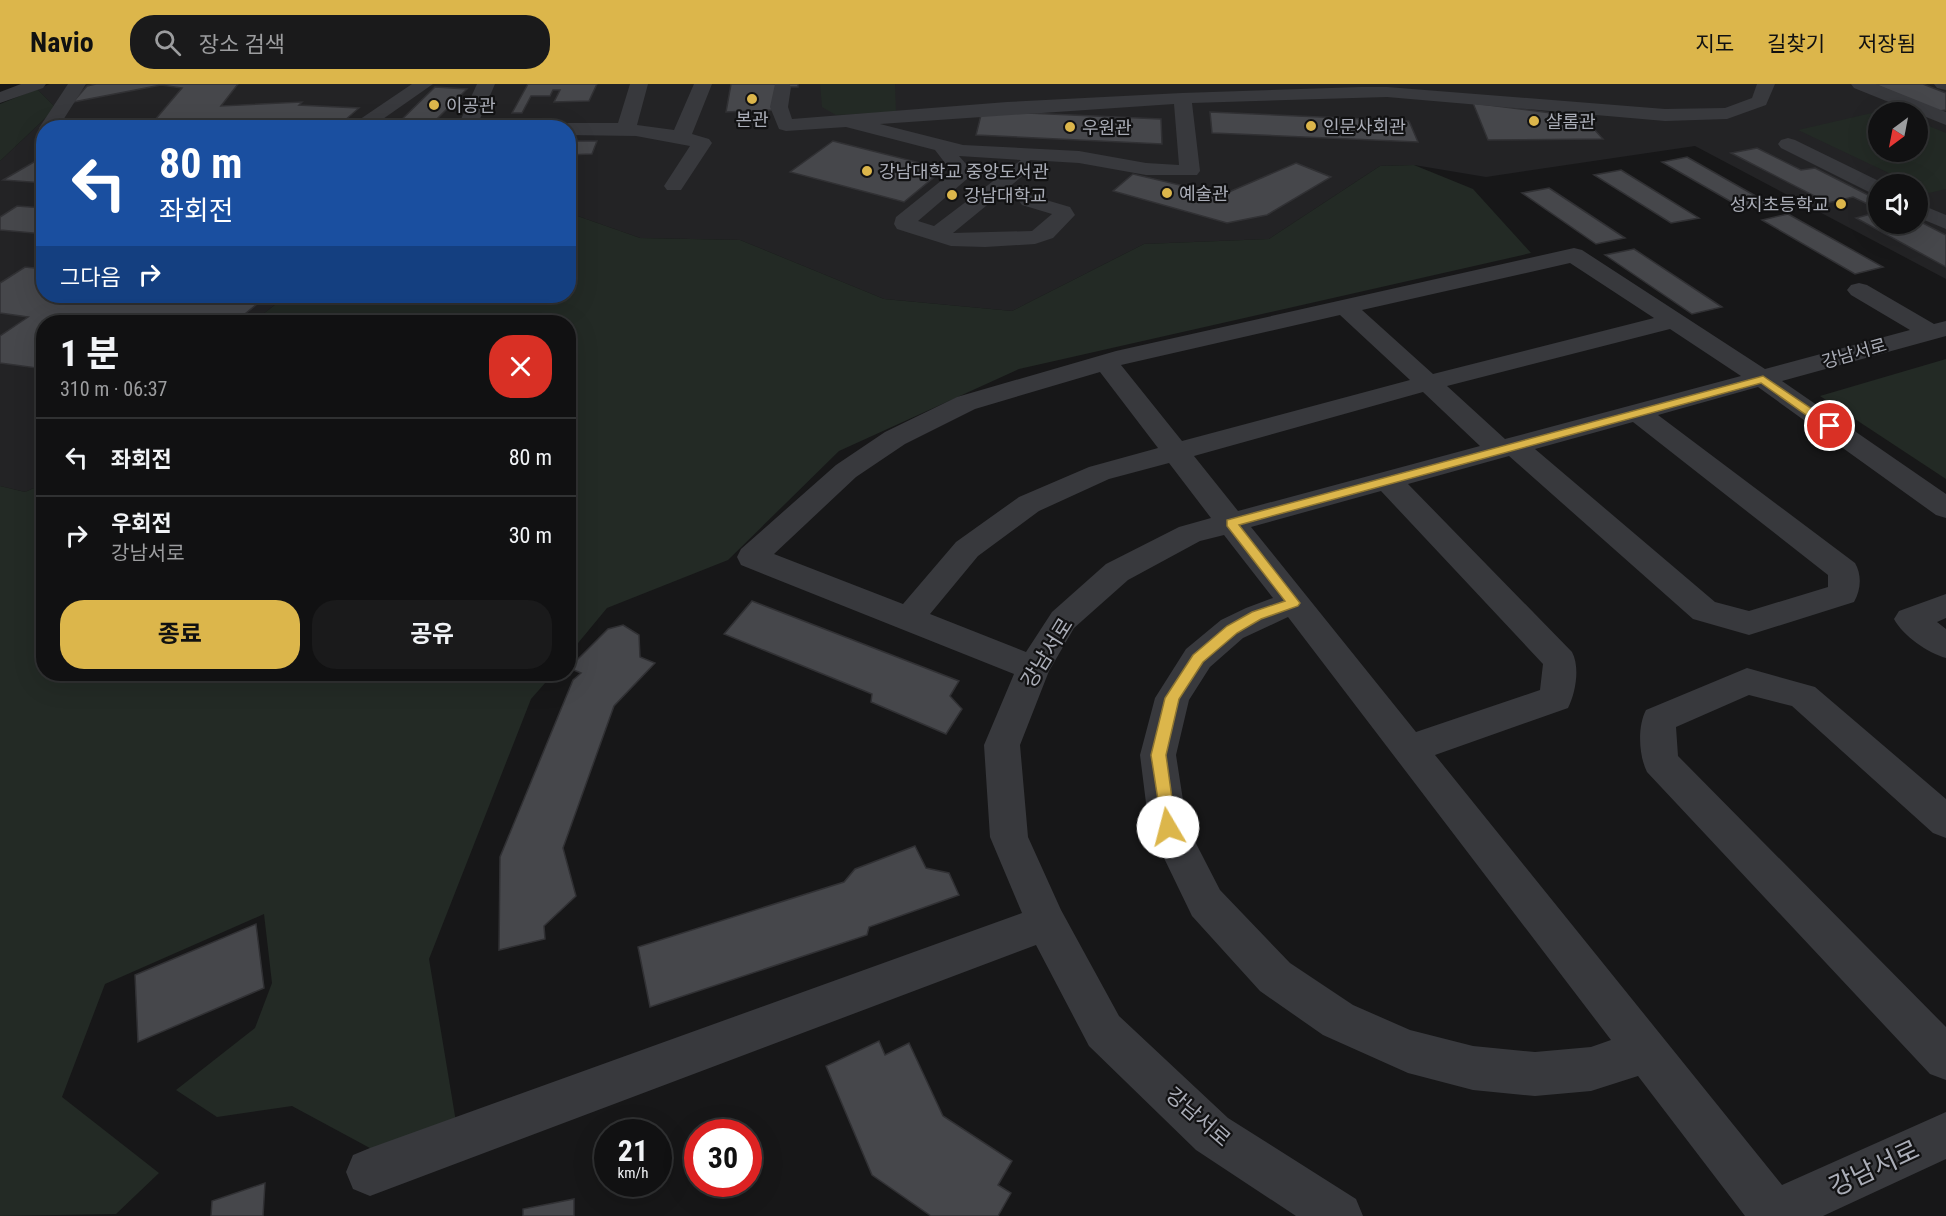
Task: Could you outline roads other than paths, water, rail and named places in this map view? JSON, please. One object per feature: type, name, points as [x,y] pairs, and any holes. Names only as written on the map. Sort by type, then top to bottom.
[{"type":"street","points":[[0,98],[37,84]]},
{"type":"street","points":[[53,120],[77,84]]},
{"type":"street","points":[[371,120],[424,84]]},
{"type":"street","points":[[470,120],[486,84]]},
{"type":"street","points":[[626,129],[639,84]]},
{"type":"street","points":[[681,137],[703,84]]},
{"type":"street","points":[[782,87],[778,106],[779,116],[786,125],[846,121],[1031,96],[1102,103],[1384,88],[1492,92],[1625,121],[1727,113],[1760,101],[1766,84]]},
{"type":"street","points":[[1860,84],[1946,119]]},
{"type":"street","points":[[846,121],[963,151],[1079,158],[1146,169],[1190,171],[1182,98]]},
{"type":"street","points":[[567,120],[604,110],[632,109]]},
{"type":"street","points":[[576,121],[681,137],[702,143],[674,186]]},
{"type":"street","points":[[1788,144],[1868,184]]},
{"type":"street","points":[[943,146],[948,156],[964,173],[1000,184],[1047,185]]},
{"type":"street","points":[[937,235],[1024,165]]},
{"type":"street","points":[[964,173],[904,222],[909,226],[937,235],[967,241],[1035,237],[1045,233],[1064,215],[1047,185]]},
{"type":"street","points":[[985,240],[1047,185]]},
{"type":"street","points":[[1928,204],[1946,198]]},
{"type":"street","points":[[1928,213],[1946,223]]},
{"type":"street","points":[[1033,668],[752,557],[846,471],[895,438],[966,403],[1104,362],[1574,255],[1763,379],[1946,508]]},
{"type":"street","points":[[1859,290],[1939,330]]},
{"type":"street","points":[[1345,307],[1428,383],[1704,611],[1749,623],[1843,594],[1844,571],[1639,413]]},
{"type":"street","points":[[908,619],[967,549],[1029,504],[1099,473],[1428,383],[1674,321]]},
{"type":"street","name":"강남서로","points":[[1339,1216],[1212,1134],[1104,1031],[1046,923],[1009,837],[1002,745],[1033,668],[1063,620],[1117,572],[1190,534],[1939,330]]},
{"type":"street","points":[[1104,362],[1647,1051],[1773,1215]]},
{"type":"street","points":[[1388,481],[1560,661],[1556,698],[1409,749]]},
{"type":"street","points":[[1294,603],[1257,616],[1232,630],[1198,658],[1172,698],[1158,755],[1168,827],[1206,903],[1275,977],[1338,1020],[1407,1051],[1473,1068],[1535,1074],[1591,1069],[1647,1051]]},
{"type":"street","points":[[1946,606],[1910,619],[1946,646]]},
{"type":"street","points":[[1946,822],[1803,696],[1747,681],[1658,720],[1660,762],[1946,1058]]},
{"type":"street","points":[[370,1172],[1046,923]]},
{"type":"street","name":"강남서로","points":[[1773,1215],[1946,1135]]},
{"type":"place","name":"본관","points":[[752,99]]},
{"type":"place","name":"이공관","points":[[434,105]]},
{"type":"place","name":"샬롬관","points":[[1534,121]]},
{"type":"place","name":"인문사회관","points":[[1311,126]]},
{"type":"place","name":"우원관","points":[[1070,127]]},
{"type":"place","name":"강남대학교 중앙도서관","points":[[867,171]]},
{"type":"place","name":"예술관","points":[[1167,193]]},
{"type":"place","name":"강남대학교","points":[[952,195]]},
{"type":"place","name":"성지초등학교","points":[[1841,204]]}]
